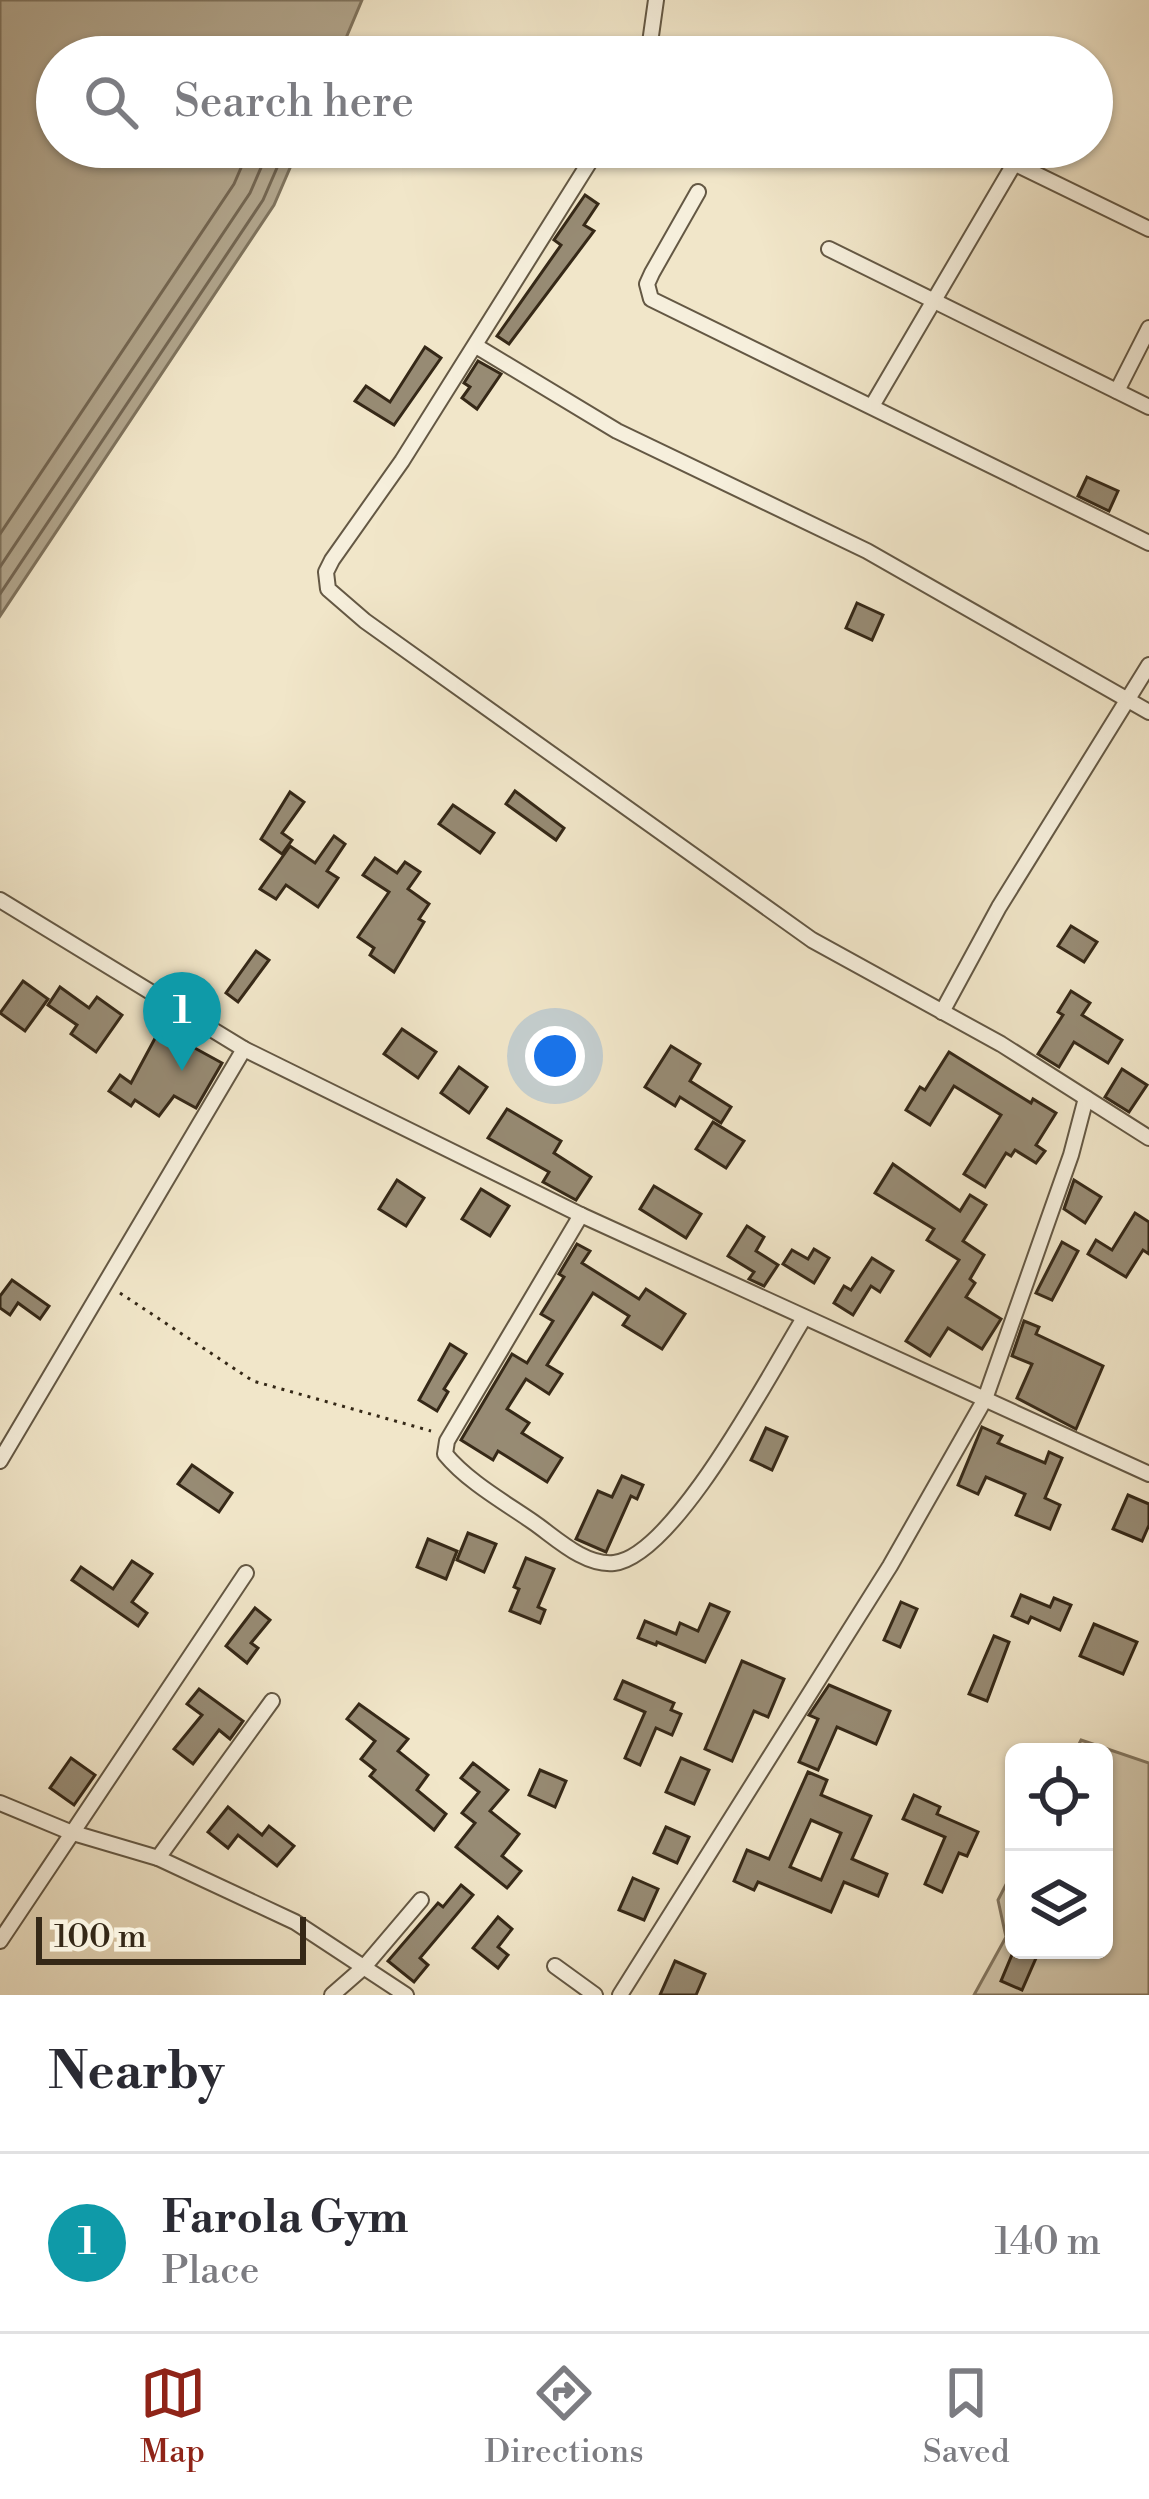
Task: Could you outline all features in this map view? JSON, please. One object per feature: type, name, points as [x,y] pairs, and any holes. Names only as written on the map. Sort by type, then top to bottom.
[{"type":"street","points":[[650,36],[656,0]]},
{"type":"street","points":[[586,168],[476,346],[332,560],[325,580],[332,595],[812,940],[942,1012],[1149,1138]]},
{"type":"street","points":[[872,406],[1012,168]]},
{"type":"street","points":[[1022,168],[1149,229]]},
{"type":"street","points":[[698,192],[647,284],[651,298],[1149,543]]},
{"type":"street","points":[[829,249],[1149,407]]},
{"type":"street","points":[[1117,391],[1149,328]]},
{"type":"street","points":[[476,346],[617,430],[867,550],[1149,712]]},
{"type":"street","points":[[942,1012],[999,907],[1149,665]]},
{"type":"street","points":[[0,900],[244,1049],[581,1215],[1149,1474]]},
{"type":"street","points":[[0,1461],[244,1049]]},
{"type":"street","points":[[620,1995],[901,1549],[985,1399],[1071,1155],[1086,1098]]},
{"type":"street","points":[[581,1215],[445,1447],[448,1459],[593,1561],[627,1559],[688,1504],[804,1318]]},
{"type":"street","points":[[0,1940],[246,1574]]},
{"type":"street","points":[[158,1858],[272,1701]]},
{"type":"street","points":[[0,1803],[70,1832],[158,1858],[295,1922],[406,1995]]},
{"type":"street","points":[[332,1995],[421,1900]]},
{"type":"street","points":[[555,1966],[595,1995]]},
{"type":"path","points":[[106,1283],[253,1381],[450,1435]]},
{"type":"shaded area","points":[[1113,1751],[1149,1763],[1149,1995],[974,1995],[1005,1939],[1005,1959],[1113,1959]]},
{"type":"shaded area","points":[[1005,1886],[1005,1932],[998,1900]]},
{"type":"water","points":[[0,0],[362,0],[347,36],[36,36],[36,168],[290,168],[274,205],[0,616]]},
{"type":"building","points":[[585,195],[598,204],[584,225],[594,231],[509,344],[497,336],[561,245],[554,240]]},
{"type":"building","points":[[425,347],[441,358],[394,425],[355,401],[366,386],[390,402]]},
{"type":"building","points":[[478,361],[501,374],[477,409],[462,398],[470,387],[464,383]]},
{"type":"building","points":[[1087,477],[1118,491],[1109,511],[1078,496]]},
{"type":"building","points":[[857,603],[883,615],[872,640],[846,628]]},
{"type":"building","points":[[515,791],[564,828],[556,840],[506,804]]},
{"type":"building","points":[[290,792],[304,802],[282,833],[292,840],[282,854],[261,839]]},
{"type":"building","points":[[453,805],[494,833],[480,853],[439,824]]},
{"type":"building","points":[[334,836],[345,844],[327,871],[338,878],[318,907],[286,885],[276,899],[260,889],[290,846],[315,863]]},
{"type":"building","points":[[375,858],[397,873],[405,862],[420,872],[408,889],[429,904],[419,919],[424,922],[394,972],[370,955],[374,948],[358,937],[389,892],[363,875]]},
{"type":"building","points":[[1071,926],[1097,942],[1084,962],[1058,946]]},
{"type":"building","points":[[256,951],[269,960],[238,1002],[226,993]]},
{"type":"building","points":[[23,981],[48,999],[25,1031],[0,1013]]},
{"type":"building","points":[[60,987],[89,1008],[97,997],[122,1015],[96,1052],[71,1034],[77,1025],[48,1005]]},
{"type":"building","points":[[1071,991],[1090,1003],[1082,1015],[1122,1040],[1108,1063],[1074,1042],[1059,1067],[1038,1054],[1063,1015],[1058,1012]]},
{"type":"building","points":[[160,1029],[222,1063],[196,1108],[174,1096],[159,1116],[109,1091],[120,1075],[131,1083]]},
{"type":"building","points":[[402,1029],[436,1052],[418,1078],[384,1054]]},
{"type":"building","points":[[671,1046],[700,1064],[690,1081],[731,1107],[721,1123],[680,1097],[675,1106],[645,1087]]},
{"type":"building","points":[[949,1052],[1031,1103],[1033,1099],[1056,1113],[1036,1145],[1045,1151],[1036,1163],[1015,1150],[1011,1156],[1006,1153],[985,1187],[964,1174],[1001,1115],[954,1086],[930,1125],[906,1110]]},
{"type":"building","points":[[459,1067],[487,1087],[469,1113],[441,1093]]},
{"type":"building","points":[[1122,1069],[1147,1085],[1129,1112],[1105,1097]]},
{"type":"building","points":[[507,1109],[561,1141],[554,1153],[591,1177],[576,1200],[543,1182],[549,1172],[488,1138]]},
{"type":"building","points":[[713,1122],[744,1141],[726,1168],[696,1149]]},
{"type":"building","points":[[893,1164],[960,1211],[970,1195],[986,1205],[963,1241],[984,1255],[966,1297],[1001,1319],[982,1349],[948,1328],[930,1356],[906,1341],[959,1260],[927,1240],[934,1229],[875,1193]]},
{"type":"building","points":[[397,1180],[424,1198],[406,1226],[379,1209]]},
{"type":"building","points":[[1074,1180],[1101,1197],[1085,1223],[1064,1209]]},
{"type":"building","points":[[654,1186],[701,1214],[686,1238],[640,1209]]},
{"type":"building","points":[[481,1189],[509,1206],[490,1236],[462,1219]]},
{"type":"building","points":[[1135,1213],[1149,1222],[1149,1254],[1143,1250],[1126,1277],[1088,1254],[1096,1240],[1112,1250]]},
{"type":"building","points":[[747,1226],[764,1237],[756,1251],[778,1265],[764,1286],[749,1279],[754,1272],[728,1256]]},
{"type":"building","points":[[1062,1242],[1078,1251],[1052,1300],[1036,1293]]},
{"type":"building","points":[[577,1244],[590,1251],[582,1263],[639,1299],[646,1289],[685,1314],[662,1349],[623,1325],[629,1316],[593,1293],[547,1365],[562,1374],[549,1394],[526,1379],[507,1409],[529,1423],[522,1433],[562,1458],[547,1482],[498,1451],[493,1460],[461,1440],[512,1354],[527,1363],[553,1321],[541,1314]]},
{"type":"building","points":[[814,1249],[829,1258],[814,1283],[783,1264],[792,1250],[808,1259]]},
{"type":"building","points":[[872,1258],[893,1271],[880,1292],[871,1286],[853,1315],[834,1303],[844,1286],[851,1290]]},
{"type":"building","points":[[12,1280],[49,1306],[40,1319],[18,1303],[10,1315],[0,1308],[0,1296]]},
{"type":"building","points":[[1024,1321],[1039,1327],[1036,1334],[1103,1366],[1076,1429],[1017,1398],[1032,1364],[1012,1356]]},
{"type":"building","points":[[450,1344],[466,1354],[444,1389],[448,1392],[437,1411],[419,1400]]},
{"type":"building","points":[[982,1427],[1002,1436],[998,1443],[1045,1463],[1049,1452],[1062,1458],[1045,1498],[1060,1505],[1050,1529],[1016,1515],[1025,1494],[986,1477],[978,1494],[958,1485]]},
{"type":"building","points":[[766,1428],[787,1437],[772,1470],[751,1460]]},
{"type":"building","points":[[192,1465],[232,1493],[219,1512],[178,1484]]},
{"type":"building","points":[[622,1476],[643,1485],[637,1499],[631,1496],[606,1552],[576,1539],[598,1491],[612,1497]]},
{"type":"building","points":[[1128,1495],[1149,1504],[1149,1525],[1142,1541],[1113,1529]]},
{"type":"building","points":[[468,1533],[496,1544],[484,1572],[457,1560]]},
{"type":"building","points":[[428,1539],[457,1551],[446,1579],[417,1567]]},
{"type":"building","points":[[526,1558],[554,1569],[538,1607],[545,1610],[540,1623],[510,1611]]},
{"type":"building","points":[[132,1561],[152,1574],[132,1602],[147,1613],[138,1626],[72,1580],[81,1567],[113,1589]]},
{"type":"building","points":[[1021,1595],[1050,1607],[1054,1598],[1071,1605],[1060,1630],[1031,1617],[1028,1623],[1012,1616]]},
{"type":"building","points":[[901,1602],[917,1609],[900,1647],[884,1640]]},
{"type":"building","points":[[710,1604],[729,1612],[705,1662],[638,1638],[645,1621],[676,1634],[680,1623],[698,1631]]},
{"type":"building","points":[[255,1608],[270,1620],[251,1643],[258,1648],[247,1663],[226,1646]]},
{"type":"building","points":[[1094,1624],[1137,1642],[1123,1674],[1080,1656]]},
{"type":"building","points":[[994,1636],[1009,1642],[987,1701],[969,1694]]},
{"type":"building","points":[[742,1661],[784,1679],[768,1717],[754,1711],[732,1761],[705,1749]]},
{"type":"building","points":[[623,1681],[674,1703],[671,1710],[681,1714],[672,1735],[656,1728],[640,1765],[625,1758],[645,1712],[615,1699]]},
{"type":"building","points":[[829,1685],[890,1711],[876,1744],[837,1727],[818,1770],[799,1762],[818,1719],[809,1715]]},
{"type":"building","points":[[199,1689],[243,1721],[230,1739],[219,1730],[193,1764],[174,1749],[202,1715],[187,1704]]},
{"type":"building","points":[[359,1704],[408,1739],[398,1751],[428,1775],[417,1790],[446,1814],[434,1830],[370,1776],[375,1770],[361,1759],[375,1741],[347,1719]]},
{"type":"building","points":[[71,1758],[95,1775],[74,1805],[50,1788]]},
{"type":"building","points":[[681,1758],[709,1770],[694,1804],[666,1792]]},
{"type":"building","points":[[473,1763],[508,1790],[490,1811],[519,1834],[502,1856],[521,1871],[507,1888],[456,1847],[475,1823],[462,1813],[479,1792],[461,1778]]},
{"type":"building","points":[[540,1770],[566,1781],[555,1807],[529,1795]]},
{"type":"building","points":[[808,1772],[827,1780],[821,1795],[871,1816],[852,1859],[887,1874],[878,1896],[844,1882],[831,1912],[758,1882],[754,1890],[734,1881],[747,1850],[769,1859]],"holes":[[[811,1820],[841,1833],[821,1880],[790,1867]]]},
{"type":"building","points":[[914,1795],[940,1807],[937,1814],[978,1832],[967,1856],[959,1853],[942,1892],[925,1884],[945,1837],[903,1819]]},
{"type":"building","points":[[228,1807],[262,1835],[269,1826],[294,1846],[277,1866],[238,1835],[228,1848],[208,1832]]},
{"type":"building","points":[[666,1827],[689,1837],[677,1863],[654,1853]]},
{"type":"building","points":[[633,1878],[658,1889],[644,1920],[619,1910]]},
{"type":"building","points":[[461,1885],[473,1895],[420,1958],[428,1965],[414,1982],[388,1961],[438,1903],[443,1907]]},
{"type":"building","points":[[498,1917],[512,1929],[498,1947],[508,1955],[498,1968],[473,1948]]},
{"type":"building","points":[[1010,1959],[1036,1959],[1022,1990],[1001,1981]]},
{"type":"building","points":[[675,1961],[705,1974],[696,1995],[660,1995]]},
{"type":"place","name":"Farola Gym","points":[[182,1071]]}]
